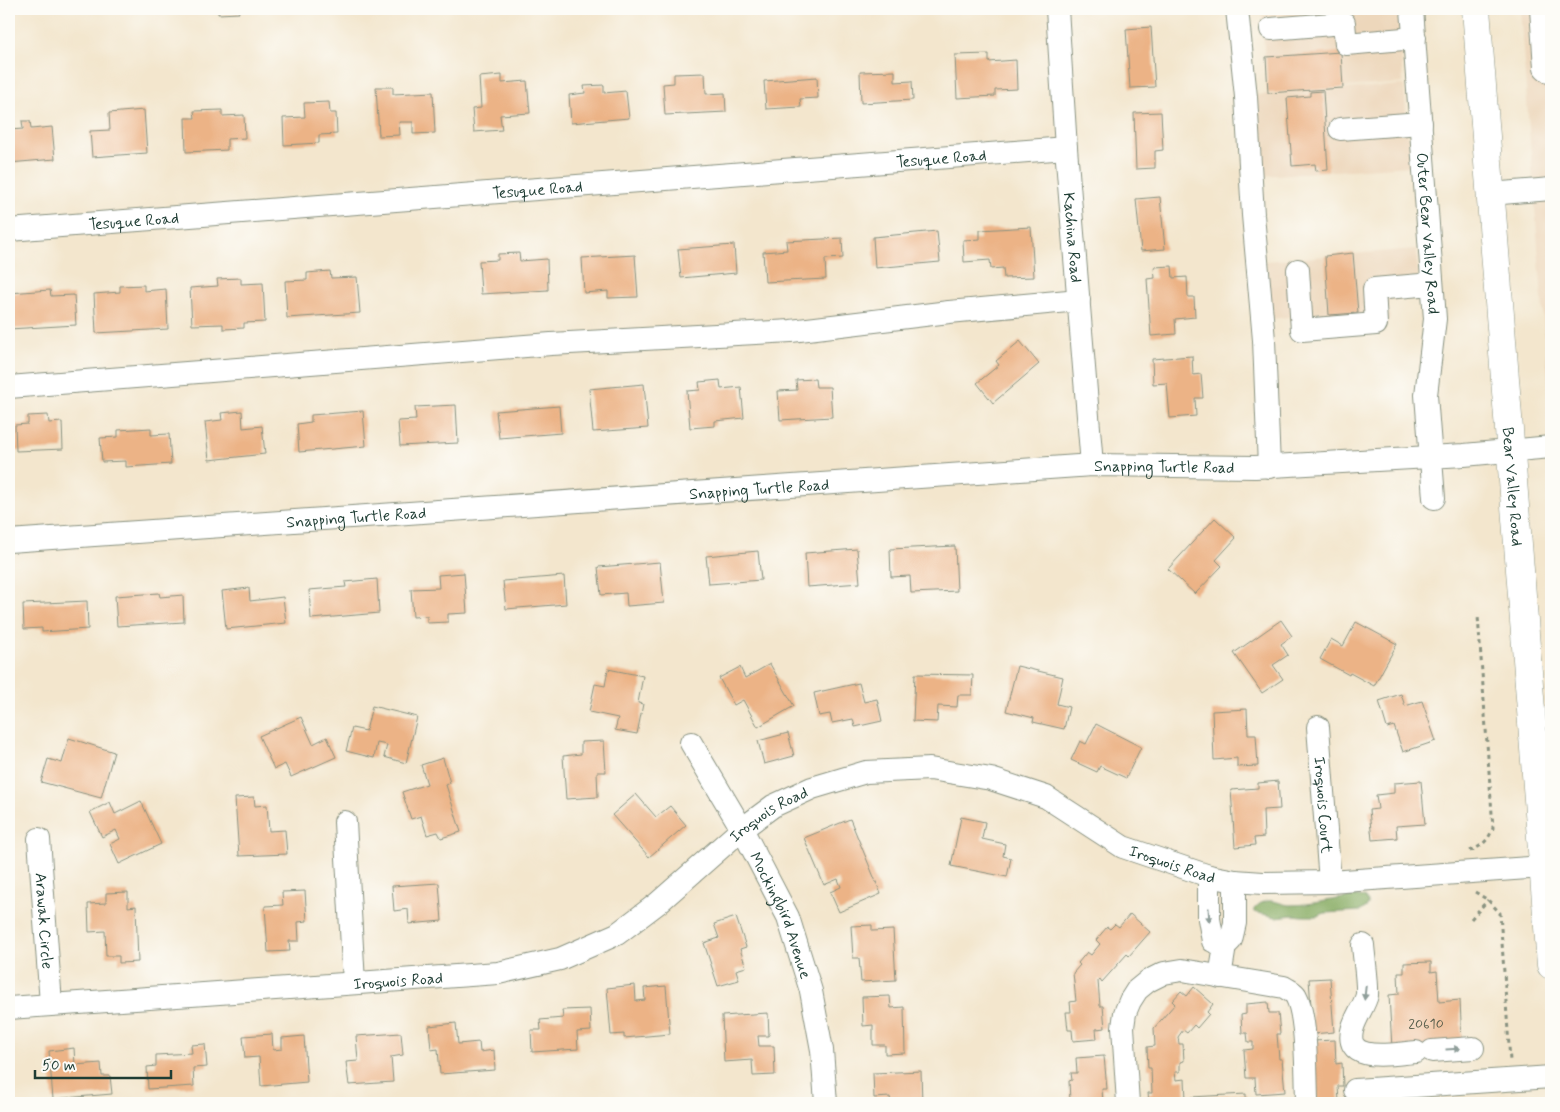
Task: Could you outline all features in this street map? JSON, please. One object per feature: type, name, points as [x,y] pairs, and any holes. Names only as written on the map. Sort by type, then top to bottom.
[{"type":"main road","name":"Bear Valley Road","points":[[1476,9],[1551,965]]},
{"type":"street","name":"Kachina Road","points":[[1056,9],[1092,465]]},
{"type":"street","points":[[1237,9],[1246,97],[1253,215],[1264,340],[1268,467]]},
{"type":"street","name":"Outer Bear Valley Road","points":[[1412,9],[1435,319],[1426,395],[1434,498]]},
{"type":"street","points":[[1541,9],[1545,68],[1551,73]]},
{"type":"street","points":[[1270,29],[1344,23],[1346,44],[1415,38]]},
{"type":"street","points":[[1340,128],[1421,123]]},
{"type":"street","name":"Tesuque Road","points":[[9,230],[1066,148]]},
{"type":"street","points":[[1490,194],[1551,189]]},
{"type":"street","points":[[1298,270],[1302,330],[1376,324],[1374,289],[1432,284]]},
{"type":"street","points":[[9,387],[551,344],[791,331],[949,312],[1079,300]]},
{"type":"street","name":"Snapping Turtle Road","points":[[9,540],[1092,465],[1268,467],[1431,457],[1551,447]]},
{"type":"street","name":"Iroquois Court","points":[[1318,727],[1330,882]]},
{"type":"street","name":"Mockingbird Avenue","points":[[691,743],[742,829],[788,917],[811,991],[822,1050],[826,1103]]},
{"type":"street","name":"Iroquois Road","points":[[9,1008],[498,973],[560,959],[617,934],[658,903],[742,829],[774,806],[812,788],[866,772],[930,769],[992,779],[1046,797],[1123,847],[1209,876],[1235,880],[1264,883],[1330,882],[1544,867]]},
{"type":"street","points":[[345,822],[354,983]]},
{"type":"street","name":"Arawak Circle","points":[[39,839],[51,1004]]},
{"type":"street","points":[[1209,876],[1209,919],[1213,941],[1225,946]]},
{"type":"street","points":[[1220,977],[1225,946],[1230,940],[1235,923],[1235,880]]},
{"type":"street","points":[[1363,945],[1366,995],[1353,1027],[1352,1040],[1358,1050],[1369,1055],[1473,1048]]},
{"type":"street","points":[[1128,1103],[1123,1027],[1130,1001],[1137,990],[1148,981],[1164,973],[1182,970],[1284,987],[1295,994],[1301,1009],[1303,1027],[1306,1103]]},
{"type":"street","points":[[1355,1090],[1551,1077]]},
{"type":"path","points":[[1461,852],[1471,851],[1481,846],[1489,839],[1492,828],[1478,616]]},
{"type":"path","points":[[1473,891],[1488,900],[1500,913],[1511,1079]]},
{"type":"path","points":[[1471,919],[1488,900]]},
{"type":"shaded area","points":[[1341,9],[1398,9],[1403,83],[1267,93],[1262,15]]},
{"type":"shaded area","points":[[1520,9],[1551,9],[1551,418]]},
{"type":"shaded area","points":[[1404,85],[1410,166],[1260,176],[1254,95]]},
{"type":"shaded area","points":[[1416,249],[1420,298],[1388,301],[1390,317],[1384,331],[1293,331],[1289,317],[1271,319],[1266,261]]},
{"type":"green space","points":[[1359,896],[1364,897],[1368,902],[1368,906],[1361,911],[1325,913],[1317,916],[1293,915],[1276,917],[1254,912],[1258,905],[1267,901],[1298,905]]},
{"type":"building","points":[[218,9],[238,9],[239,13],[218,14]]},
{"type":"building","points":[[1151,27],[1155,87],[1130,88],[1126,29]]},
{"type":"building","points":[[1341,52],[1343,88],[1268,93],[1266,57]]},
{"type":"building","points":[[989,54],[989,62],[1016,60],[1017,89],[995,90],[995,96],[957,98],[955,55]]},
{"type":"building","points":[[895,71],[895,82],[912,81],[913,100],[861,103],[860,72]]},
{"type":"building","points":[[705,73],[706,94],[725,93],[726,112],[665,115],[663,84],[674,83],[674,74]]},
{"type":"building","points":[[502,75],[502,83],[527,81],[530,113],[500,115],[502,130],[474,132],[472,109],[481,108],[479,77]]},
{"type":"building","points":[[817,77],[818,98],[800,99],[801,107],[766,109],[764,81]]},
{"type":"building","points":[[604,85],[604,93],[626,91],[629,118],[571,123],[569,95],[585,93],[584,86]]},
{"type":"building","points":[[376,87],[393,87],[393,94],[433,92],[435,133],[413,134],[413,122],[399,122],[400,135],[379,136]]},
{"type":"building","points":[[1323,91],[1328,170],[1316,171],[1315,164],[1292,166],[1287,98],[1310,96],[1310,92]]},
{"type":"building","points":[[329,102],[330,113],[336,113],[337,134],[319,135],[319,143],[284,145],[283,118],[305,117],[304,103]]},
{"type":"building","points":[[144,110],[147,153],[92,157],[90,131],[110,130],[109,113]]},
{"type":"building","points":[[222,110],[222,116],[244,115],[245,138],[227,139],[227,150],[186,152],[185,118],[195,118],[194,111]]},
{"type":"building","points":[[1161,112],[1163,150],[1155,151],[1155,168],[1136,169],[1134,113]]},
{"type":"building","points":[[22,121],[30,121],[31,129],[52,127],[55,159],[9,163],[9,130],[23,129]]},
{"type":"building","points":[[1160,197],[1165,249],[1141,251],[1136,199]]},
{"type":"building","points":[[1031,227],[1034,277],[1004,278],[1003,268],[991,269],[990,260],[964,262],[963,240],[980,239],[980,230]]},
{"type":"building","points":[[937,231],[940,262],[875,268],[873,237]]},
{"type":"building","points":[[842,238],[843,258],[825,259],[826,279],[765,282],[763,252],[787,250],[786,241]]},
{"type":"building","points":[[734,245],[736,273],[681,278],[678,249]]},
{"type":"building","points":[[519,253],[520,261],[547,259],[548,290],[481,294],[479,261],[498,260],[498,254]]},
{"type":"building","points":[[1353,253],[1358,313],[1329,315],[1325,256]]},
{"type":"building","points":[[635,255],[638,297],[608,298],[608,291],[584,293],[582,258]]},
{"type":"building","points":[[1172,266],[1173,278],[1187,277],[1188,297],[1194,297],[1195,317],[1175,319],[1176,334],[1151,336],[1147,279],[1155,278],[1154,267]]},
{"type":"building","points":[[330,271],[331,278],[357,277],[360,313],[287,318],[285,281],[307,280],[307,273]]},
{"type":"building","points":[[241,278],[241,284],[263,283],[265,322],[244,323],[244,328],[223,329],[223,324],[192,325],[190,288],[218,286],[217,279]]},
{"type":"building","points":[[144,285],[144,291],[166,289],[168,329],[96,333],[94,294],[120,292],[120,286]]},
{"type":"building","points":[[50,290],[51,296],[74,295],[76,325],[9,329],[9,293]]},
{"type":"building","points":[[1020,341],[1039,364],[993,403],[977,383],[999,365],[996,361]]},
{"type":"building","points":[[1192,356],[1193,375],[1201,374],[1203,398],[1195,398],[1196,416],[1170,418],[1167,383],[1153,384],[1152,359]]},
{"type":"building","points":[[815,379],[816,387],[830,387],[832,417],[780,420],[778,391],[797,390],[796,380]]},
{"type":"building","points":[[720,380],[721,389],[741,387],[744,418],[715,421],[715,426],[690,428],[687,391],[700,390],[699,382]]},
{"type":"building","points":[[644,384],[648,428],[593,432],[589,389]]},
{"type":"building","points":[[456,405],[458,443],[400,446],[398,421],[416,420],[415,407]]},
{"type":"building","points":[[559,406],[561,433],[499,438],[496,411]]},
{"type":"building","points":[[242,411],[243,428],[262,426],[265,454],[209,460],[205,422],[222,420],[221,413]]},
{"type":"building","points":[[363,411],[366,446],[299,452],[297,424],[311,422],[311,415]]},
{"type":"building","points":[[48,415],[49,423],[62,422],[63,449],[16,451],[15,425],[28,424],[28,416]]},
{"type":"building","points":[[151,428],[151,435],[169,434],[171,464],[126,467],[126,461],[102,462],[100,438],[118,437],[118,430]]},
{"type":"building","points":[[1215,518],[1236,538],[1216,560],[1222,566],[1195,594],[1168,569]]},
{"type":"building","points":[[955,546],[957,591],[911,593],[910,576],[891,577],[890,549]]},
{"type":"building","points":[[857,549],[860,583],[807,587],[805,553]]},
{"type":"building","points":[[758,551],[761,580],[709,584],[706,556]]},
{"type":"building","points":[[660,562],[664,603],[627,606],[626,593],[601,595],[598,567]]},
{"type":"building","points":[[464,573],[467,613],[448,614],[448,622],[427,623],[427,616],[413,617],[411,589],[439,588],[438,575]]},
{"type":"building","points":[[564,576],[566,604],[506,609],[503,581]]},
{"type":"building","points":[[377,579],[379,613],[311,619],[309,590],[346,587],[345,582]]},
{"type":"building","points":[[249,588],[250,601],[283,597],[286,623],[226,629],[222,591]]},
{"type":"building","points":[[159,593],[160,597],[183,595],[184,622],[117,626],[115,596]]},
{"type":"building","points":[[87,601],[88,629],[42,632],[42,628],[24,629],[23,604]]},
{"type":"building","points":[[1281,620],[1292,636],[1281,644],[1288,655],[1273,665],[1283,679],[1262,693],[1234,653]]},
{"type":"building","points":[[1356,622],[1397,644],[1374,686],[1320,659],[1331,639],[1343,646]]},
{"type":"building","points":[[770,664],[794,706],[758,727],[743,700],[734,705],[719,678],[740,667],[745,678]]},
{"type":"building","points":[[1017,666],[1063,677],[1057,704],[1069,707],[1064,729],[1033,722],[1034,718],[1006,711]]},
{"type":"building","points":[[608,669],[643,676],[638,703],[643,704],[637,734],[615,730],[618,718],[589,712],[595,684],[605,686]]},
{"type":"building","points":[[915,674],[973,675],[972,695],[958,695],[957,707],[938,706],[937,722],[913,721]]},
{"type":"building","points":[[859,683],[864,702],[877,699],[882,721],[855,727],[853,719],[832,723],[830,714],[819,716],[814,693]]},
{"type":"building","points":[[1401,694],[1405,706],[1422,701],[1436,741],[1403,752],[1394,726],[1387,728],[1379,701]]},
{"type":"building","points":[[372,706],[417,717],[406,763],[384,757],[387,745],[377,743],[374,758],[346,751],[352,728],[366,731]]},
{"type":"building","points":[[1247,709],[1248,735],[1256,735],[1258,766],[1237,767],[1237,758],[1214,760],[1212,711]]},
{"type":"building","points":[[301,717],[313,744],[327,737],[336,757],[291,777],[285,764],[274,769],[259,736]]},
{"type":"building","points":[[1096,724],[1141,747],[1126,778],[1100,766],[1097,772],[1071,760],[1080,741],[1086,744]]},
{"type":"building","points":[[788,733],[794,756],[764,764],[758,741]]},
{"type":"building","points":[[69,738],[114,752],[101,798],[41,782],[48,759],[62,763]]},
{"type":"building","points":[[604,741],[606,772],[597,772],[598,797],[566,799],[563,756],[581,754],[581,742]]},
{"type":"building","points":[[443,758],[450,783],[446,785],[461,832],[441,838],[438,832],[427,835],[421,816],[411,819],[402,792],[427,784],[421,765]]},
{"type":"building","points":[[1278,781],[1280,809],[1263,810],[1264,837],[1254,838],[1255,845],[1235,847],[1231,790],[1258,788],[1258,783]]},
{"type":"building","points":[[1421,781],[1425,824],[1396,826],[1397,838],[1372,840],[1369,810],[1378,809],[1376,795],[1394,793],[1394,783]]},
{"type":"building","points":[[636,794],[656,817],[670,806],[686,825],[649,857],[612,815]]},
{"type":"building","points":[[254,797],[255,806],[267,805],[269,831],[285,830],[287,854],[239,856],[235,798]]},
{"type":"building","points":[[141,801],[161,844],[119,864],[110,844],[120,839],[116,830],[102,837],[90,812],[110,802],[115,814]]},
{"type":"building","points":[[961,817],[985,822],[982,839],[1005,844],[1003,856],[1011,858],[1007,877],[951,866]]},
{"type":"building","points":[[850,819],[881,894],[839,912],[830,892],[841,887],[838,879],[824,885],[804,838]]},
{"type":"building","points":[[439,883],[442,921],[409,924],[408,909],[394,911],[392,886]]},
{"type":"building","points":[[305,891],[307,921],[298,922],[299,941],[289,941],[290,951],[268,952],[265,906],[283,905],[282,892]]},
{"type":"building","points":[[128,892],[128,907],[136,906],[138,962],[119,963],[119,956],[106,956],[105,931],[89,932],[88,904],[106,903],[106,893]]},
{"type":"building","points":[[1130,914],[1150,932],[1102,982],[1100,979],[1098,981],[1100,1006],[1103,1006],[1105,1028],[1096,1029],[1097,1039],[1073,1041],[1072,1030],[1068,1030],[1066,1012],[1071,1012],[1070,1002],[1076,1001],[1073,973],[1087,952],[1091,955],[1100,944],[1096,940],[1107,927],[1110,929],[1115,924],[1119,927]]},
{"type":"building","points":[[736,917],[746,947],[740,949],[746,967],[736,970],[739,980],[718,986],[704,943],[719,938],[714,924]]},
{"type":"building","points":[[872,925],[872,931],[893,930],[896,980],[861,982],[859,958],[853,958],[851,926]]},
{"type":"building","points":[[1431,962],[1431,972],[1437,971],[1439,1002],[1460,1000],[1462,1044],[1392,1048],[1389,995],[1399,994],[1398,973],[1404,973],[1404,963]]},
{"type":"building","points":[[1330,978],[1334,1032],[1313,1034],[1309,979]]},
{"type":"building","points":[[635,985],[636,1001],[645,1000],[644,988],[666,986],[670,1034],[624,1038],[624,1034],[611,1035],[607,988]]},
{"type":"building","points":[[1194,987],[1213,1004],[1207,1012],[1209,1014],[1197,1028],[1194,1025],[1187,1033],[1183,1030],[1178,1037],[1179,1044],[1183,1044],[1184,1061],[1180,1062],[1180,1072],[1175,1072],[1176,1080],[1185,1079],[1186,1100],[1184,1100],[1184,1103],[1149,1103],[1148,1093],[1152,1093],[1151,1068],[1148,1068],[1147,1047],[1155,1046],[1154,1028],[1175,1004],[1172,1001],[1181,991],[1187,996]]},
{"type":"building","points":[[890,996],[891,1008],[904,1007],[905,1053],[885,1054],[885,1045],[873,1045],[873,1025],[863,1026],[862,997]]},
{"type":"building","points":[[1268,1002],[1269,1013],[1278,1013],[1280,1034],[1277,1034],[1279,1059],[1282,1059],[1285,1092],[1256,1094],[1255,1078],[1246,1078],[1244,1050],[1253,1049],[1253,1042],[1248,1042],[1247,1033],[1242,1033],[1241,1015],[1246,1014],[1246,1004]]},
{"type":"building","points":[[590,1009],[591,1031],[577,1032],[578,1049],[532,1052],[531,1030],[541,1030],[540,1020],[563,1018],[562,1010]]},
{"type":"building","points":[[768,1013],[769,1036],[758,1036],[759,1046],[774,1046],[775,1075],[753,1076],[752,1060],[724,1062],[722,1016]]},
{"type":"building","points":[[456,1023],[458,1044],[479,1042],[480,1052],[494,1050],[495,1070],[440,1074],[438,1049],[431,1050],[429,1026]]},
{"type":"building","points":[[401,1033],[403,1055],[391,1057],[393,1082],[349,1085],[346,1062],[358,1061],[356,1036]]},
{"type":"building","points":[[272,1034],[273,1050],[282,1049],[282,1038],[304,1036],[307,1082],[261,1086],[259,1057],[245,1058],[243,1036]]},
{"type":"building","points":[[1335,1040],[1336,1064],[1342,1063],[1343,1086],[1338,1086],[1339,1102],[1318,1103],[1313,1041]]},
{"type":"building","points":[[205,1044],[207,1067],[193,1068],[194,1086],[148,1089],[147,1067],[156,1066],[156,1055],[192,1053],[191,1045]]},
{"type":"building","points":[[74,1048],[75,1065],[101,1063],[102,1076],[110,1076],[112,1094],[53,1099],[49,1051]]},
{"type":"building","points":[[1104,1056],[1107,1089],[1102,1089],[1103,1103],[1070,1101],[1069,1081],[1072,1080],[1071,1073],[1077,1073],[1076,1058]]},
{"type":"building","points":[[921,1071],[922,1103],[891,1103],[890,1097],[874,1098],[873,1073]]},
{"type":"building","points":[[1246,1094],[1246,1103],[1191,1103],[1191,1097]]}]
